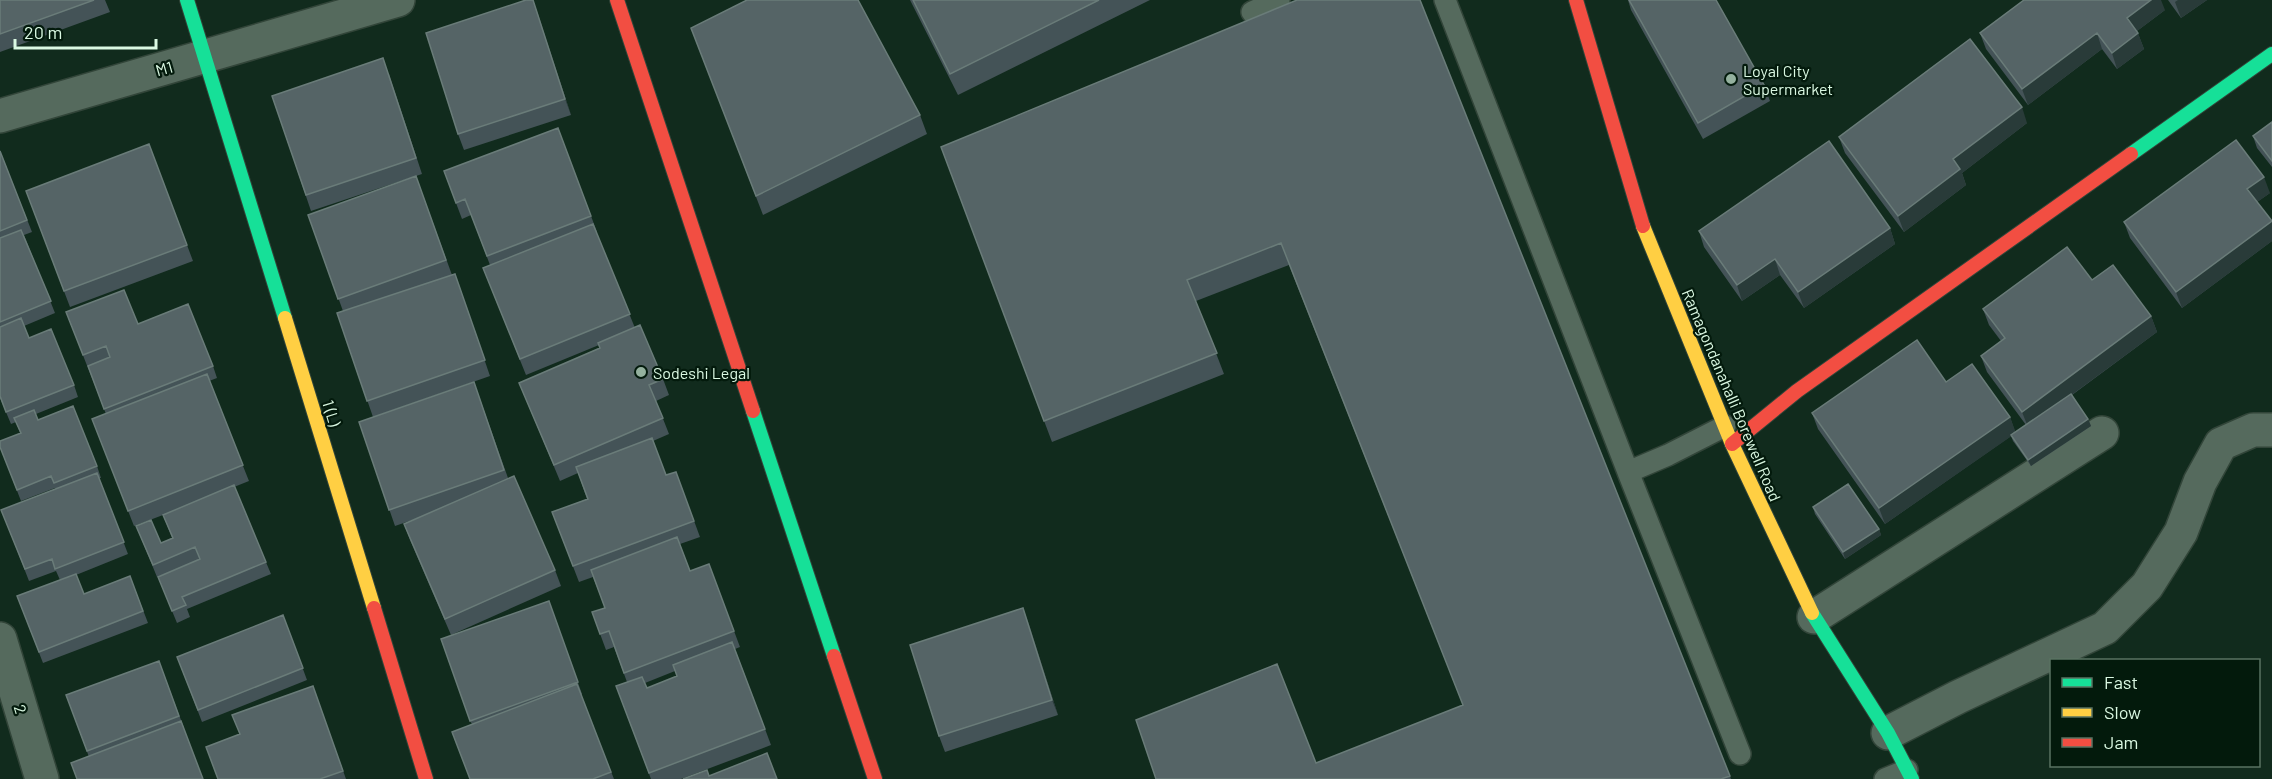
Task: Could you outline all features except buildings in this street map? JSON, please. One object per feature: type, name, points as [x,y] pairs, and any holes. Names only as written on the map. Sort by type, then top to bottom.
[{"type":"street","name":"1 (L)","points":[[187,0],[426,779]]},
{"type":"street","name":"M1","points":[[0,116],[398,0]]},
{"type":"street","points":[[617,0],[874,779]]},
{"type":"street","name":"Ramagondanahalli Borewell Road","points":[[1576,0],[1639,216],[1728,435],[1814,617],[1888,733],[1910,774]]},
{"type":"street","points":[[1728,435],[1797,391],[2272,54]]},
{"type":"street","points":[[1888,733],[1958,697],[2105,628],[2147,586],[2181,532],[2200,482],[2221,444],[2253,430],[2272,430]]},
{"type":"street","points":[[1814,617],[2102,433]]},
{"type":"street","name":"2","points":[[0,639],[42,779]]},
{"type":"lane","points":[[1252,12],[1280,0]]},
{"type":"lane","points":[[1445,0],[1740,754]]},
{"type":"lane","points":[[1628,472],[1668,455],[1728,435]]},
{"type":"lane","points":[[1885,779],[1910,774]]},
{"type":"traffic: fast","points":[[187,0],[285,318]]},
{"type":"traffic: fast","points":[[2131,154],[2272,54]]},
{"type":"traffic: fast","points":[[753,411],[834,656]]},
{"type":"traffic: fast","points":[[1812,613],[1888,733],[1912,779]]},
{"type":"traffic: slow","points":[[1643,226],[1732,444],[1812,613]]},
{"type":"traffic: slow","points":[[285,318],[374,608]]},
{"type":"traffic: jam","points":[[617,0],[753,411]]},
{"type":"traffic: jam","points":[[1576,0],[1643,226]]},
{"type":"traffic: jam","points":[[1732,444],[1797,391],[2131,154]]},
{"type":"traffic: jam","points":[[374,608],[426,779]]},
{"type":"traffic: jam","points":[[834,656],[875,779]]},
{"type":"place","name":"Loyal City Supermarket","points":[[1731,79]]},
{"type":"place","name":"Sodeshi Legal","points":[[641,372]]}]
